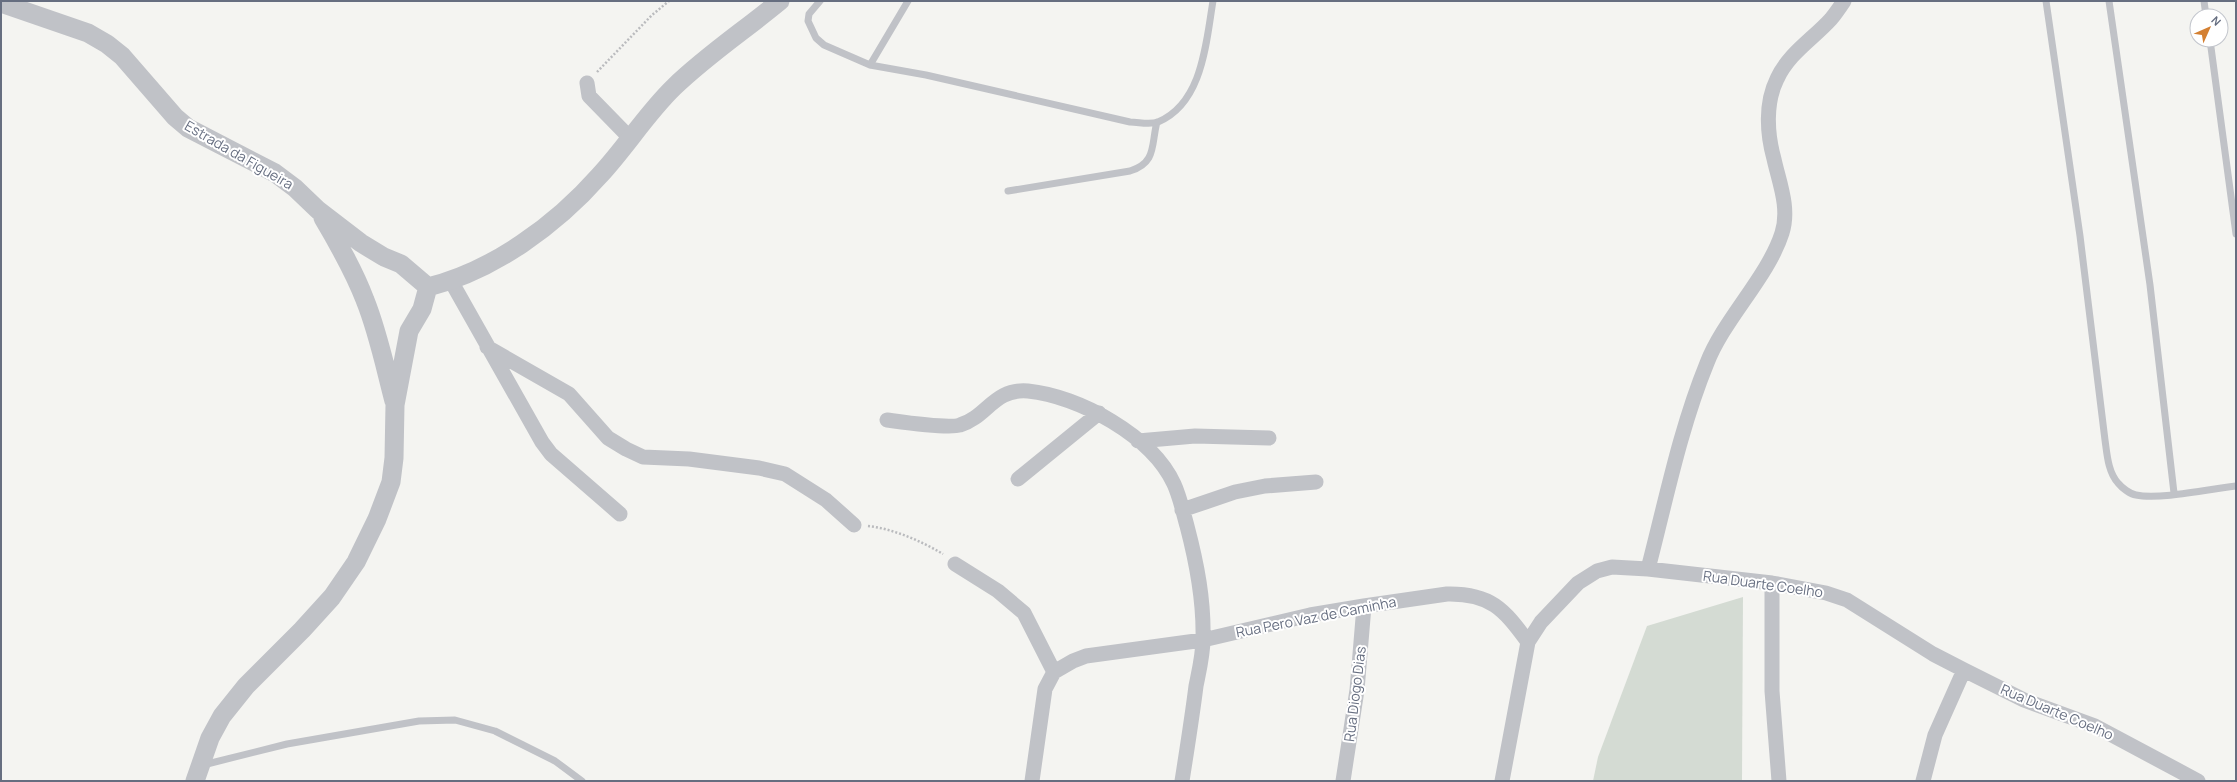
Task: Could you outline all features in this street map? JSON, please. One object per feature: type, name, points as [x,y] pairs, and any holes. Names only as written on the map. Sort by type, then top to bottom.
[{"type":"street","points":[[197,774],[210,738],[222,716],[246,686],[302,630],[332,597],[356,562],[377,518],[391,482],[394,458],[395,405],[409,331],[422,309],[428,287],[451,281],[509,251],[556,218],[600,175],[673,88],[780,1]]},
{"type":"street","points":[[1648,569],[1690,411],[1707,362],[1739,306],[1768,262],[1782,232],[1784,199],[1773,157],[1769,127],[1770,98],[1777,78],[1796,51],[1831,19],[1844,1]]},
{"type":"street","name":"Estrada da Figueira","points":[[1,3],[88,33],[107,44],[122,56],[175,117],[188,128],[275,173],[295,188],[318,210],[361,243],[384,257],[401,264],[428,287]]},
{"type":"street","points":[[588,83],[589,96],[630,138]]},
{"type":"street","name":"Estrada da Figueira","points":[[318,210],[352,268],[366,300],[395,405]]},
{"type":"street","points":[[352,268],[371,257],[384,257]]},
{"type":"street","points":[[451,281],[542,442],[551,454],[620,514]]},
{"type":"street","points":[[377,336],[388,338],[409,331]]},
{"type":"street","points":[[487,347],[569,394],[608,438],[626,449],[644,457],[697,460],[759,468],[784,474],[826,500],[854,525]]},
{"type":"street","points":[[887,420],[958,426],[975,418],[1007,393],[1026,391],[1076,402],[1099,413],[1138,441],[1158,460],[1174,483],[1198,569],[1203,640],[1182,781]]},
{"type":"street","points":[[1018,478],[1099,413]]},
{"type":"street","points":[[1138,441],[1195,436],[1269,438]]},
{"type":"street","points":[[1182,510],[1243,491],[1266,486],[1316,482]]},
{"type":"street","points":[[955,564],[998,591],[1024,613],[1054,672],[1045,689],[1041,704],[1032,781]]},
{"type":"street","name":"Rua Duarte Coelho","points":[[1502,781],[1528,642],[1541,622],[1578,583],[1597,571],[1612,567],[1648,569],[1772,583],[1826,593],[1847,600],[1933,654],[1964,670],[2024,700],[2094,726],[2198,781]]},
{"type":"street","points":[[1772,583],[1772,691],[1779,781]]},
{"type":"street","name":"Rua Pero Vaz de Caminha","points":[[1054,672],[1065,664],[1086,656],[1203,640],[1310,615],[1447,594],[1466,594],[1485,600],[1497,606],[1511,620],[1528,642]]},
{"type":"street","name":"Rua Diogo Dias","points":[[1343,781],[1357,690],[1364,606]]},
{"type":"street","points":[[1923,781],[1935,735],[1964,670]]},
{"type":"lane","points":[[820,1],[809,14],[808,21],[816,38],[824,45],[870,65],[926,75],[1130,122],[1157,122],[1177,110],[1190,94],[1196,80],[1213,1]]},
{"type":"lane","points":[[870,65],[908,1]]},
{"type":"lane","points":[[2046,1],[2109,466],[2118,484],[2135,495],[2156,496],[2236,486]]},
{"type":"lane","points":[[2109,1],[2150,285],[2174,493]]},
{"type":"lane","points":[[2211,48],[2236,234]]},
{"type":"lane","points":[[1008,191],[1130,171],[1144,166],[1148,161],[1152,149],[1157,122]]},
{"type":"lane","points":[[197,774],[287,744],[419,720],[448,720],[475,724],[495,731],[555,761],[582,781]]},
{"type":"path","points":[[588,83],[652,15],[669,1]]},
{"type":"path","points":[[854,525],[870,526],[921,542],[944,555],[955,564]]},
{"type":"shaded area","points":[[1743,597],[1742,781],[1593,781],[1598,757],[1647,626]]}]
